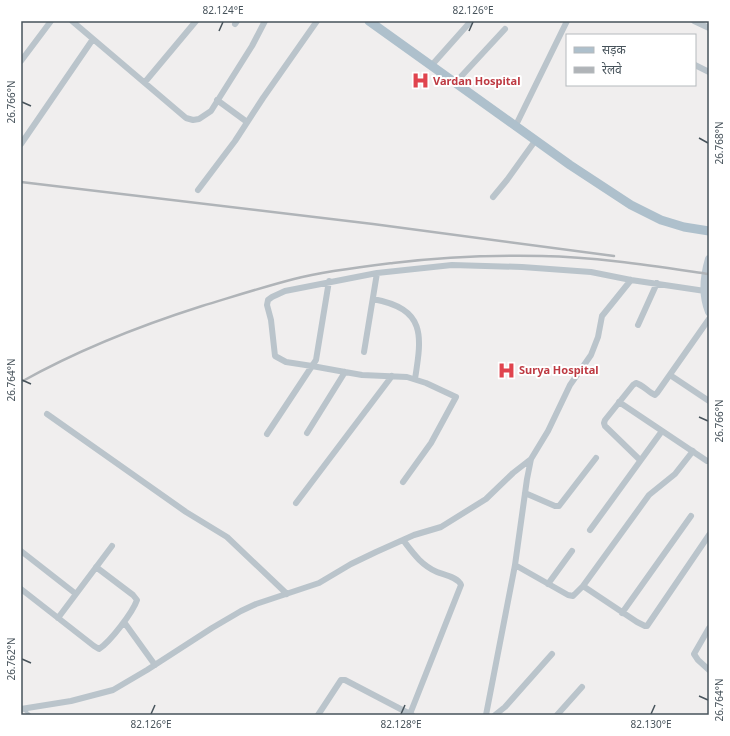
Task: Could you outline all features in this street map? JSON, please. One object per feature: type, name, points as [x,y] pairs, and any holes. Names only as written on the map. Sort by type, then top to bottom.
[{"type":"main road","points":[[369,21],[515,127],[631,205],[661,220],[684,227],[709,231]]},
{"type":"street","points":[[21,61],[50,21]]},
{"type":"street","points":[[72,21],[186,118],[193,120],[199,119],[211,111],[252,46],[265,21]]},
{"type":"street","points":[[145,82],[196,21]]},
{"type":"street","points":[[198,190],[235,140],[317,21]]},
{"type":"street","points":[[430,66],[471,21]]},
{"type":"street","points":[[515,127],[567,21]]},
{"type":"street","points":[[694,21],[709,28]]},
{"type":"street","points":[[455,83],[505,29]]},
{"type":"street","points":[[21,144],[93,39]]},
{"type":"street","points":[[696,66],[709,72]]},
{"type":"street","points":[[217,100],[247,122]]},
{"type":"street","points":[[493,197],[535,141]]},
{"type":"street","points":[[709,259],[706,268],[704,291],[706,305],[709,312]]},
{"type":"street","points":[[403,482],[431,443],[456,397],[426,383],[407,377],[345,372],[286,362],[275,356],[271,320],[267,305],[268,300],[272,297],[285,291],[377,272],[452,265],[522,267],[591,272],[704,291]]},
{"type":"street","points":[[364,352],[377,272]]},
{"type":"street","points":[[486,715],[515,565],[531,459],[548,431],[570,385],[591,355],[598,337],[602,316],[632,280]]},
{"type":"street","points":[[267,434],[316,360],[329,281]]},
{"type":"street","points":[[638,325],[657,283]]},
{"type":"street","points":[[373,299],[389,302],[399,307],[409,314],[417,326],[419,353],[415,379]]},
{"type":"street","points":[[640,460],[604,423],[619,402],[636,383],[655,395],[709,319]]},
{"type":"street","points":[[307,433],[345,372]]},
{"type":"street","points":[[670,375],[709,401]]},
{"type":"street","points":[[296,503],[392,376]]},
{"type":"street","points":[[619,402],[707,461]]},
{"type":"street","points":[[47,414],[186,512],[227,537],[287,594]]},
{"type":"street","points":[[590,530],[662,431]]},
{"type":"street","points":[[515,565],[572,596],[583,586],[650,495],[672,478],[693,451]]},
{"type":"street","points":[[525,493],[555,506],[559,506],[596,458]]},
{"type":"street","points":[[22,709],[71,701],[113,690],[241,611],[256,604],[319,583],[351,564],[403,540],[441,527],[486,499],[513,472],[531,459]]},
{"type":"street","points":[[622,613],[691,516]]},
{"type":"street","points":[[583,586],[622,613],[647,626],[709,535]]},
{"type":"street","points":[[318,715],[341,680],[345,680],[411,714],[461,585],[459,580],[437,572],[422,564],[403,540]]},
{"type":"street","points":[[58,618],[112,546]]},
{"type":"street","points":[[21,551],[76,594]]},
{"type":"street","points":[[548,584],[572,551]]},
{"type":"street","points":[[21,589],[94,646],[99,648],[104,645],[124,622],[137,600],[134,595],[96,567]]},
{"type":"street","points":[[124,622],[155,665]]},
{"type":"street","points":[[709,628],[694,654],[709,670]]},
{"type":"street","points":[[495,715],[505,707],[552,654]]},
{"type":"street","points":[[557,715],[582,687]]},
{"type":"lane","points":[[22,709],[30,715]]},
{"type":"railway","points":[[21,182],[373,224],[614,256]]},
{"type":"railway","points":[[21,382],[64,359],[155,322],[282,282],[306,276],[343,270],[430,259],[523,256],[605,260],[709,274]]},
{"type":"place","name":"Vardan Hospital","points":[[420,81]]},
{"type":"place","name":"Surya Hospital","points":[[506,370]]}]
